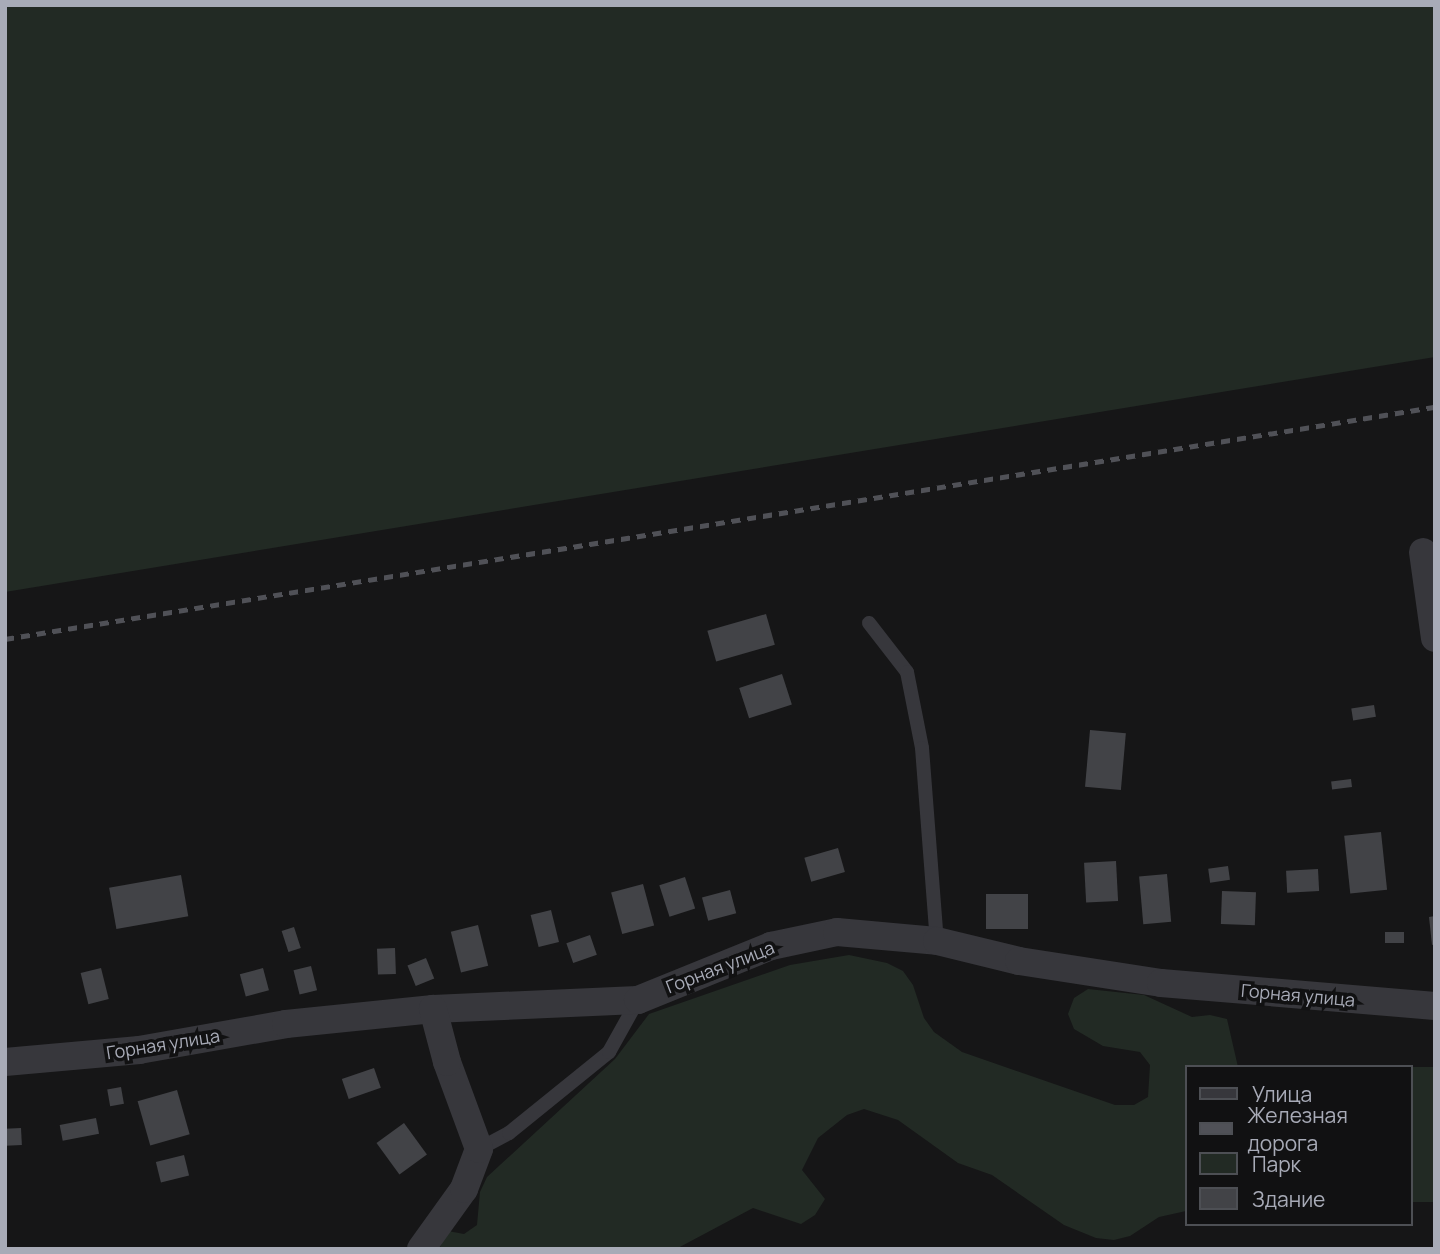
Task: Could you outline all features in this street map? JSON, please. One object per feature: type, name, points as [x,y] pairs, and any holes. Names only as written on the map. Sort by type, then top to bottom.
[{"type":"street","points":[[1423,552],[1435,638]]},
{"type":"street","name":"Горная улица","points":[[5,1062],[139,1050],[286,1024],[433,1009],[638,1000],[771,946],[837,932],[937,941],[1019,961],[1161,983],[1435,1006]]},
{"type":"street","points":[[421,1249],[464,1189],[479,1149],[447,1062],[433,1009]]},
{"type":"lane","points":[[869,623],[907,672],[922,748],[937,941]]},
{"type":"lane","points":[[479,1149],[509,1133],[609,1052],[638,1000]]},
{"type":"green space","points":[[5,5],[1435,5],[1435,357],[5,592]]},
{"type":"green space","points":[[849,955],[887,963],[903,971],[913,985],[924,1018],[934,1032],[962,1052],[1115,1105],[1134,1105],[1148,1097],[1150,1065],[1140,1052],[1103,1046],[1074,1029],[1068,1014],[1074,998],[1088,989],[1144,995],[1192,1017],[1210,1015],[1227,1019],[1238,1065],[1184,1065],[1184,1211],[1159,1217],[1130,1236],[1114,1240],[1096,1238],[1064,1225],[992,1175],[958,1163],[898,1120],[864,1109],[847,1115],[818,1138],[802,1170],[825,1199],[815,1215],[801,1224],[753,1208],[676,1249],[439,1249],[448,1231],[464,1234],[477,1225],[480,1192],[487,1177],[615,1059],[649,1014],[790,965]]},
{"type":"green space","points":[[1412,1067],[1435,1067],[1435,1202],[1412,1202]]},
{"type":"building","points":[[766,614],[775,645],[716,662],[707,631]]},
{"type":"building","points":[[782,674],[792,704],[749,718],[739,688]]},
{"type":"building","points":[[1374,705],[1376,717],[1353,720],[1351,709]]},
{"type":"building","points":[[1090,730],[1126,733],[1121,790],[1085,787]]},
{"type":"building","points":[[1351,779],[1352,787],[1332,789],[1331,781]]},
{"type":"building","points":[[1381,832],[1387,890],[1350,894],[1344,836]]},
{"type":"building","points":[[838,848],[845,872],[811,882],[804,858]]},
{"type":"building","points":[[1116,861],[1118,901],[1086,903],[1084,863]]},
{"type":"building","points":[[1228,866],[1230,880],[1210,883],[1208,869]]},
{"type":"building","points":[[1318,869],[1319,891],[1287,893],[1286,871]]},
{"type":"building","points":[[1167,874],[1171,922],[1143,924],[1139,876]]},
{"type":"building","points":[[181,875],[188,916],[116,929],[109,888]]},
{"type":"building","points":[[685,877],[695,908],[670,917],[659,885]]},
{"type":"building","points":[[643,884],[654,926],[622,934],[611,893]]},
{"type":"building","points":[[730,890],[736,913],[708,921],[702,898]]},
{"type":"building","points":[[1222,891],[1256,892],[1255,925],[1221,924]]},
{"type":"building","points":[[986,894],[1028,894],[1028,929],[986,929]]},
{"type":"building","points":[[551,910],[559,942],[539,947],[531,915]]},
{"type":"building","points":[[1435,916],[1435,944],[1432,945],[1429,917]]},
{"type":"building","points":[[478,925],[488,966],[461,973],[451,932]]},
{"type":"building","points":[[294,927],[301,948],[288,952],[282,931]]},
{"type":"building","points":[[1385,932],[1404,932],[1404,943],[1385,943]]},
{"type":"building","points":[[590,935],[597,955],[573,963],[566,943]]},
{"type":"building","points":[[395,948],[396,974],[378,975],[377,949]]},
{"type":"building","points":[[426,958],[434,978],[416,986],[407,965]]},
{"type":"building","points":[[311,966],[317,990],[300,995],[294,970]]},
{"type":"building","points":[[101,968],[109,999],[88,1004],[81,973]]},
{"type":"building","points":[[263,968],[269,990],[246,996],[240,974]]},
{"type":"building","points":[[374,1068],[381,1088],[349,1099],[342,1079]]},
{"type":"building","points":[[121,1087],[124,1104],[110,1106],[107,1089]]},
{"type":"building","points":[[177,1090],[190,1134],[150,1146],[138,1101]]},
{"type":"building","points":[[96,1118],[99,1134],[63,1141],[60,1125]]},
{"type":"building","points":[[404,1123],[427,1155],[399,1175],[376,1143]]},
{"type":"building","points":[[21,1128],[22,1145],[6,1146],[5,1129]]},
{"type":"building","points":[[184,1155],[189,1175],[161,1182],[156,1162]]},
{"type":"railway","points":[[5,639],[1435,407]]}]
